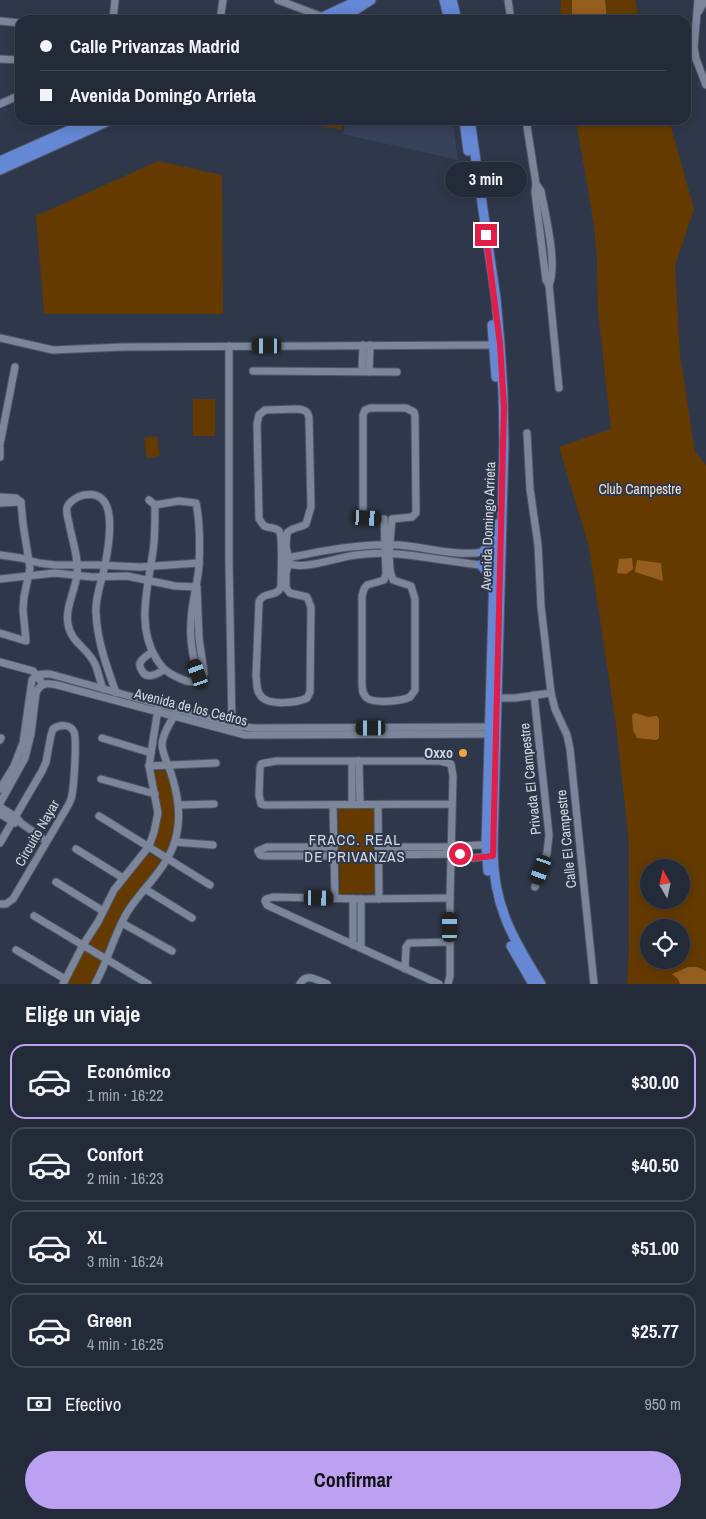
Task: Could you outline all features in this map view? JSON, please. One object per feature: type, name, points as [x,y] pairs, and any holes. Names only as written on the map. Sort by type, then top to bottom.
[{"type":"main road","points":[[329,15],[359,0]]},
{"type":"main road","points":[[345,15],[371,0]]},
{"type":"main road","points":[[444,0],[448,15]]},
{"type":"main road","points":[[452,0],[456,15]]},
{"type":"main road","points":[[0,161],[81,125]]},
{"type":"main road","points":[[0,170],[100,125]]},
{"type":"main road","name":"Avenida Domingo Arrieta","points":[[465,125],[470,141],[493,299],[497,344],[497,386],[501,444],[492,730],[491,892],[498,918],[516,956],[534,984]]},
{"type":"main road","name":"Avenida Domingo Arrieta","points":[[470,125],[470,141]]},
{"type":"main road","name":"Avenida Domingo Arrieta","points":[[493,698],[493,589],[498,557],[496,524],[501,444]]},
{"type":"main road","points":[[481,552],[492,542],[496,524]]},
{"type":"main road","points":[[481,552],[498,557]]},
{"type":"main road","points":[[493,589],[489,574],[480,564],[498,557]]},
{"type":"main road","name":"Avenida Domingo Arrieta","points":[[490,851],[495,885],[507,924],[520,950],[541,984]]},
{"type":"street","points":[[114,15],[115,0]]},
{"type":"street","points":[[221,15],[223,0]]},
{"type":"street","points":[[278,0],[312,15]]},
{"type":"street","points":[[508,0],[510,15]]},
{"type":"street","points":[[698,0],[694,47],[696,59],[706,85]]},
{"type":"street","points":[[697,13],[705,0]]},
{"type":"street","points":[[0,21],[15,22]]},
{"type":"street","points":[[0,59],[15,60]]},
{"type":"street","points":[[0,104],[15,98]]},
{"type":"street","points":[[527,125],[536,184],[541,191],[550,242],[551,279],[549,285],[559,388]]},
{"type":"street","points":[[0,338],[53,350],[123,347],[497,344]]},
{"type":"street","points":[[366,372],[367,345]]},
{"type":"street","points":[[229,346],[228,562],[232,728]]},
{"type":"street","points":[[0,444],[15,367]]},
{"type":"street","points":[[253,371],[397,372]]},
{"type":"street","points":[[388,545],[384,519],[367,518],[363,513],[363,415],[365,410],[370,408],[406,408],[414,412],[415,416],[416,513],[412,517],[392,519],[388,545],[390,572],[393,580],[411,586],[414,593],[415,690],[410,698],[378,701],[366,697],[363,691],[362,596],[367,584],[381,581],[385,577],[388,553]]},
{"type":"street","points":[[281,552],[287,562],[298,566],[357,554],[388,553],[427,557],[456,563],[480,564],[481,552],[461,553],[388,545],[337,549],[287,562],[282,567],[281,575],[279,591],[263,596],[259,602],[257,622],[257,688],[262,698],[267,701],[287,702],[302,701],[307,698],[310,692],[312,607],[307,597],[290,593],[286,588],[287,562],[286,546],[287,532],[292,528],[301,527],[306,524],[310,508],[308,413],[305,410],[298,409],[265,410],[259,415],[257,424],[258,513],[264,526],[277,529],[280,532],[281,575]]},
{"type":"street","name":"Calle El Campestre","points":[[527,433],[530,490],[538,545],[541,606],[551,693],[570,749],[594,984]]},
{"type":"street","points":[[0,448],[0,457]]},
{"type":"street","points":[[103,689],[95,664],[72,637],[67,622],[77,576],[75,548],[67,508],[79,496],[94,495],[101,498],[108,508],[109,536],[105,566],[97,593],[96,610],[97,629],[116,693]]},
{"type":"street","points":[[0,497],[18,500]]},
{"type":"street","points":[[0,502],[18,500]]},
{"type":"street","points":[[18,500],[29,560],[30,576],[24,597],[23,610],[26,641],[29,648]]},
{"type":"street","points":[[149,500],[155,505],[179,501],[199,501],[199,563],[197,587],[190,622],[194,664],[202,679],[192,683],[164,670],[152,652],[146,630],[144,615],[155,529],[155,505]]},
{"type":"street","points":[[0,555],[55,565],[122,567],[199,563]]},
{"type":"street","points":[[0,579],[55,573],[77,576],[126,576],[175,586],[197,587]]},
{"type":"street","points":[[0,633],[26,641]]},
{"type":"street","points":[[152,652],[140,663],[143,673],[148,676],[155,675],[164,670]]},
{"type":"street","points":[[95,664],[105,660]]},
{"type":"street","points":[[0,662],[29,670],[43,684],[38,687],[36,693],[25,758],[0,803]]},
{"type":"street","name":"Avenida de los Cedros","points":[[36,675],[50,674],[179,709],[232,728]]},
{"type":"street","points":[[0,789],[21,751],[26,728],[30,688],[32,680],[36,675]]},
{"type":"street","name":"Avenida de los Cedros","points":[[43,684],[49,683],[174,716],[232,728],[492,730]]},
{"type":"street","points":[[493,698],[551,693]]},
{"type":"street","name":"Privada El Campestre","points":[[534,695],[549,835],[547,853],[535,887]]},
{"type":"street","points":[[16,950],[64,982],[114,890],[149,846],[157,823],[158,813],[150,766],[160,704]]},
{"type":"street","points":[[95,984],[122,923],[133,904],[167,858],[178,829],[179,805],[162,745],[168,725],[179,709]]},
{"type":"street","name":"Circuito Nayar","points":[[0,843],[42,771],[46,762],[53,729],[62,726],[72,729],[75,741],[71,798],[13,899],[6,904],[0,904]]},
{"type":"street","points":[[155,736],[163,738]]},
{"type":"street","points":[[102,738],[151,753]]},
{"type":"street","points":[[448,984],[450,976],[453,769],[451,764],[446,762],[277,761],[262,764],[259,795],[261,804],[271,806],[452,804]]},
{"type":"street","points":[[355,762],[356,804]]},
{"type":"street","points":[[150,766],[216,763]]},
{"type":"street","points":[[101,779],[154,794]]},
{"type":"street","points":[[179,805],[214,804]]},
{"type":"street","points":[[332,805],[335,898]]},
{"type":"street","points":[[378,805],[379,899]]},
{"type":"street","points":[[0,807],[46,841]]},
{"type":"street","points":[[0,814],[14,819]]},
{"type":"street","points":[[99,816],[210,885]]},
{"type":"street","points":[[174,842],[213,845]]},
{"type":"street","points":[[378,855],[451,851],[466,846],[490,851]]},
{"type":"street","points":[[466,846],[466,856]]},
{"type":"street","points":[[334,847],[267,847],[258,851],[260,855],[265,856],[334,856]]},
{"type":"street","points":[[378,847],[451,851],[474,858],[490,851]]},
{"type":"street","points":[[76,849],[124,878]]},
{"type":"street","points":[[56,882],[103,911]]},
{"type":"street","points":[[145,889],[192,918]]},
{"type":"street","points":[[439,984],[271,907],[265,902],[266,899],[273,898],[450,898]]},
{"type":"street","points":[[353,945],[357,899]]},
{"type":"street","points":[[357,899],[361,948]]},
{"type":"street","points":[[34,916],[148,984]]},
{"type":"street","points":[[122,923],[172,951]]},
{"type":"street","points":[[405,969],[406,950],[409,943],[450,942]]},
{"type":"street","points":[[300,984],[306,977],[326,984]]},
{"type":"shaded area","points":[[572,0],[605,0],[606,15],[572,15]]},
{"type":"shaded area","points":[[345,125],[453,125],[458,160],[343,134]]},
{"type":"shaded area","points":[[632,558],[633,569],[626,574],[617,573],[619,559]]},
{"type":"shaded area","points":[[637,560],[661,563],[663,581],[635,572]]},
{"type":"shaded area","points":[[635,713],[648,717],[657,716],[659,719],[659,738],[656,740],[637,738],[633,730],[632,715]]},
{"type":"shaded area","points":[[690,967],[697,967],[706,971],[706,984],[680,984],[678,979],[672,974],[683,969],[690,969]]},
{"type":"green space","points":[[561,0],[635,0],[638,15],[560,15]]},
{"type":"green space","points":[[315,125],[343,125],[342,130]]},
{"type":"green space","name":"Club Campestre","points":[[577,125],[670,125],[694,209],[675,266],[680,355],[695,452],[706,465],[706,984],[627,984],[629,949],[629,842],[616,725],[589,547],[559,447],[611,429],[598,311],[594,225]]},
{"type":"green space","points":[[158,161],[222,175],[223,314],[44,314],[36,216]]},
{"type":"green space","points":[[193,399],[215,399],[215,436],[193,436]]},
{"type":"green space","points":[[157,436],[160,456],[147,458],[144,438]]},
{"type":"green space","points":[[165,770],[173,793],[176,812],[174,832],[165,855],[152,845],[160,824],[160,809],[152,771]]},
{"type":"green space","points":[[338,809],[374,809],[375,893],[340,894]]},
{"type":"green space","points":[[148,853],[162,861],[121,916],[103,956],[87,945],[100,927],[112,898]]},
{"type":"green space","points":[[85,950],[102,962],[91,984],[67,984]]},
{"type":"place","name":"Oxxo","points":[[463,753]]},
{"type":"district","name":"FRACC. REAL DE PRIVANZAS","points":[[355,848]]},
{"type":"route","points":[[460,854],[474,858],[493,856],[504,407],[496,299],[486,235]]}]
